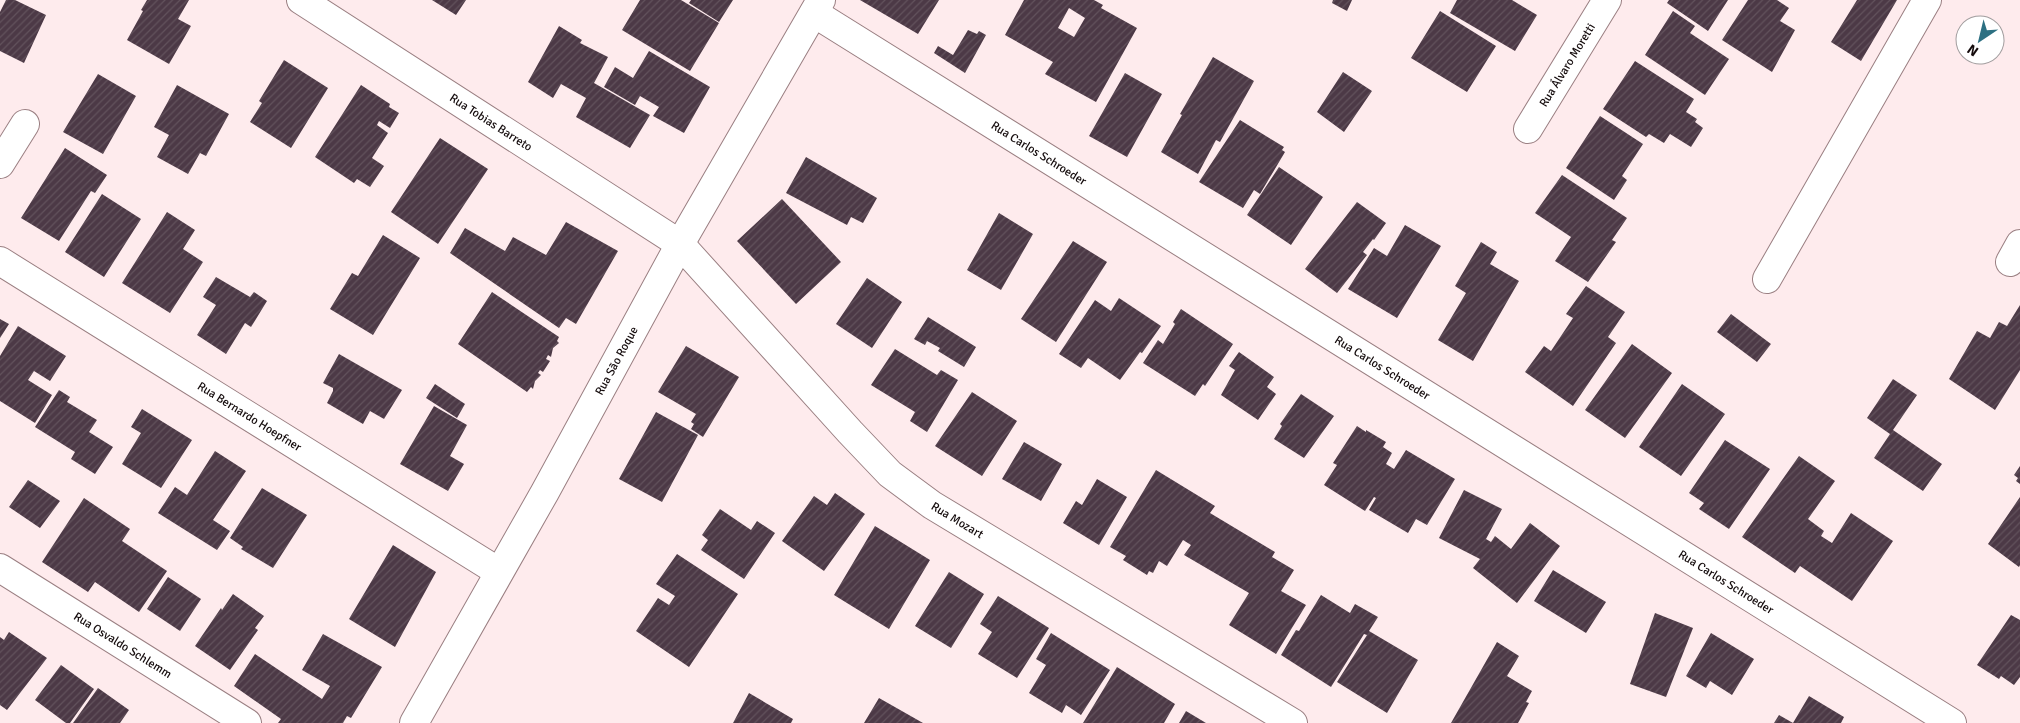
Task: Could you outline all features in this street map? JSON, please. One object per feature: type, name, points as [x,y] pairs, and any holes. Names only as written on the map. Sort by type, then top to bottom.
[{"type":"street","name":"Rua Tobias Barreto","points":[[301,0],[680,244]]},
{"type":"street","name":"Rua Álvaro Moretti","points":[[1528,129],[1607,0]]},
{"type":"street","points":[[1767,279],[1927,0]]},
{"type":"street","name":"Rua São Roque","points":[[414,723],[680,244],[817,7]]},
{"type":"street","name":"Rua Carlos Schroeder","points":[[817,7],[1952,723]]},
{"type":"street","points":[[0,164],[25,124]]},
{"type":"street","name":"Rua Mozart","points":[[680,244],[890,474],[932,505],[1293,723]]},
{"type":"street","name":"Rua Bernardo Hoepfner","points":[[0,261],[499,572]]},
{"type":"street","name":"Rua Osvaldo Schlemm","points":[[0,568],[246,723]]},
{"type":"building","points":[[6,0],[15,0],[46,15],[24,63],[0,51],[0,12]]},
{"type":"building","points":[[147,0],[189,0],[178,19],[191,26],[169,64],[127,40]]},
{"type":"building","points":[[432,0],[466,0],[456,15]]},
{"type":"building","points":[[640,0],[681,0],[719,23],[690,71],[622,30]]},
{"type":"building","points":[[691,0],[733,0],[719,22],[689,3]]},
{"type":"building","points":[[860,0],[939,0],[918,34]]},
{"type":"building","points":[[1024,0],[1094,0],[1103,5],[1101,8],[1137,28],[1096,102],[1045,74],[1053,62],[1005,35]],"holes":[[[1069,8],[1085,18],[1074,37],[1058,28]]]},
{"type":"building","points":[[1333,0],[1352,0],[1347,11],[1332,3]]},
{"type":"building","points":[[1457,0],[1512,0],[1537,15],[1515,51],[1450,13]]},
{"type":"building","points":[[1669,0],[1728,0],[1708,31],[1667,3]]},
{"type":"building","points":[[1748,0],[1777,0],[1789,8],[1780,21],[1795,30],[1772,72],[1722,40]]},
{"type":"building","points":[[1857,0],[1897,0],[1861,61],[1831,42]]},
{"type":"building","points":[[1440,11],[1496,46],[1467,92],[1411,58]]},
{"type":"building","points":[[1673,11],[1695,26],[1690,33],[1729,59],[1705,95],[1645,55]]},
{"type":"building","points":[[559,26],[582,40],[580,43],[608,57],[594,83],[650,115],[630,148],[576,117],[586,98],[561,84],[553,98],[528,82]]},
{"type":"building","points":[[968,30],[977,34],[979,31],[986,35],[965,73],[934,53],[938,46],[953,55]]},
{"type":"building","points":[[649,51],[710,87],[684,133],[653,116],[659,107],[640,96],[635,105],[604,87],[615,67],[633,78]]},
{"type":"building","points":[[1213,57],[1254,81],[1220,142],[1216,140],[1198,174],[1161,152],[1182,115],[1180,114]]},
{"type":"building","points":[[284,60],[328,88],[291,148],[250,122],[262,103],[259,101]]},
{"type":"building","points":[[1635,61],[1694,99],[1686,112],[1697,119],[1695,122],[1703,128],[1691,147],[1670,134],[1664,143],[1649,134],[1646,137],[1603,109]]},
{"type":"building","points":[[1343,72],[1372,91],[1344,132],[1317,112]]},
{"type":"building","points":[[1125,73],[1162,94],[1127,157],[1089,136]]},
{"type":"building","points":[[98,74],[136,96],[103,154],[63,132]]},
{"type":"building","points":[[177,85],[229,114],[206,156],[200,153],[188,174],[157,157],[169,135],[154,127]]},
{"type":"building","points":[[361,85],[390,104],[389,107],[399,113],[390,128],[379,121],[377,125],[388,133],[372,158],[384,166],[370,187],[357,179],[354,183],[315,157]]},
{"type":"building","points":[[1600,116],[1643,144],[1622,176],[1627,180],[1614,200],[1566,168]]},
{"type":"building","points":[[1240,120],[1284,147],[1282,150],[1285,152],[1260,194],[1254,190],[1243,208],[1199,182]]},
{"type":"building","points":[[440,138],[488,169],[438,244],[391,212]]},
{"type":"building","points":[[65,148],[107,175],[95,193],[91,191],[59,241],[21,218]]},
{"type":"building","points":[[806,157],[877,198],[863,223],[851,217],[847,225],[786,193]]},
{"type":"building","points":[[1279,167],[1323,197],[1291,245],[1247,215]]},
{"type":"building","points":[[1562,175],[1627,218],[1612,240],[1616,242],[1588,282],[1555,261],[1571,237],[1535,213]]},
{"type":"building","points":[[102,194],[141,219],[104,277],[65,252]]},
{"type":"building","points":[[782,199],[841,262],[796,304],[737,241]]},
{"type":"building","points":[[1357,202],[1386,223],[1363,252],[1367,255],[1337,293],[1305,269]]},
{"type":"building","points":[[167,212],[195,230],[183,249],[203,262],[170,313],[122,283]]},
{"type":"building","points":[[999,213],[1033,234],[1001,290],[967,270]]},
{"type":"building","points":[[566,222],[618,251],[576,324],[566,318],[559,328],[450,253],[465,228],[505,251],[513,237],[546,255]]},
{"type":"building","points":[[1405,225],[1441,246],[1397,318],[1348,289],[1374,248],[1387,256]]},
{"type":"building","points":[[383,235],[420,258],[373,335],[330,309],[352,273],[358,276]]},
{"type":"building","points":[[1073,241],[1107,262],[1056,342],[1021,319]]},
{"type":"building","points":[[1481,242],[1497,252],[1490,264],[1519,281],[1473,361],[1438,340],[1466,293],[1455,286]]},
{"type":"building","points":[[216,277],[250,297],[254,292],[267,301],[251,327],[245,323],[226,354],[197,335],[216,305],[203,297]]},
{"type":"building","points":[[867,278],[902,302],[872,348],[836,324]]},
{"type":"building","points":[[1586,286],[1625,312],[1608,337],[1616,343],[1573,406],[1525,372],[1544,346],[1551,351],[1573,318],[1566,314]]},
{"type":"building","points":[[492,292],[559,337],[557,341],[559,343],[553,348],[551,357],[548,355],[546,359],[550,361],[543,372],[540,370],[538,373],[541,375],[535,381],[533,389],[531,387],[527,392],[458,344]]},
{"type":"building","points":[[1119,298],[1161,326],[1120,380],[1088,358],[1081,368],[1059,354],[1095,300],[1111,311]]},
{"type":"building","points":[[2020,305],[2020,370],[1995,410],[1949,379],[1977,331],[1990,338],[1999,322],[2007,326]]},
{"type":"building","points":[[1181,309],[1233,344],[1205,386],[1203,384],[1195,396],[1143,363],[1158,340],[1163,344],[1175,324],[1173,322]]},
{"type":"building","points":[[1731,314],[1771,344],[1757,362],[1717,332]]},
{"type":"building","points":[[928,317],[976,347],[964,367],[938,351],[940,348],[927,341],[925,345],[914,339]]},
{"type":"building","points":[[0,319],[9,324],[0,338]]},
{"type":"building","points":[[18,326],[66,356],[50,381],[34,371],[28,380],[52,395],[35,423],[0,401],[0,356]]},
{"type":"building","points":[[1632,344],[1672,373],[1625,438],[1585,410]]},
{"type":"building","points":[[686,346],[739,377],[703,437],[691,429],[694,424],[691,422],[696,414],[658,392]]},
{"type":"building","points":[[895,349],[937,375],[941,370],[958,380],[927,432],[910,421],[915,412],[871,385]]},
{"type":"building","points":[[1239,352],[1274,377],[1267,387],[1276,394],[1258,420],[1221,395],[1235,370],[1229,366]]},
{"type":"building","points":[[339,354],[402,390],[384,419],[370,411],[363,424],[327,403],[333,388],[323,383]]},
{"type":"building","points":[[1893,379],[1917,395],[1893,430],[1942,464],[1923,491],[1874,458],[1890,434],[1867,418]]},
{"type":"building","points":[[435,384],[465,404],[457,418],[426,398]]},
{"type":"building","points":[[1682,384],[1725,414],[1681,476],[1639,447]]},
{"type":"building","points":[[59,390],[70,397],[67,402],[97,420],[89,432],[113,447],[95,474],[71,459],[75,452],[35,427]]},
{"type":"building","points":[[972,392],[1017,421],[982,476],[935,446]]},
{"type":"building","points":[[1301,394],[1334,416],[1304,458],[1274,439],[1282,426],[1280,424]]},
{"type":"building","points":[[434,406],[467,425],[450,456],[464,464],[448,491],[400,464]]},
{"type":"building","points":[[142,409],[192,440],[161,488],[122,464],[141,433],[131,427]]},
{"type":"building","points":[[656,412],[698,435],[662,502],[619,479]]},
{"type":"building","points":[[1357,426],[1386,442],[1383,447],[1392,453],[1386,464],[1394,469],[1406,450],[1455,479],[1427,525],[1416,519],[1408,533],[1369,510],[1376,498],[1374,497],[1365,511],[1324,485],[1337,465],[1333,463]]},
{"type":"building","points":[[1725,440],[1770,469],[1729,529],[1699,509],[1704,503],[1689,493]]},
{"type":"building","points":[[1024,442],[1062,464],[1041,501],[1002,479]]},
{"type":"building","points":[[215,451],[246,471],[213,520],[230,531],[217,550],[158,513],[175,487],[187,495]]},
{"type":"building","points":[[1799,456],[1835,481],[1808,519],[1824,531],[1821,536],[1832,543],[1851,513],[1893,541],[1852,601],[1800,566],[1795,573],[1742,537]]},
{"type":"building","points":[[2020,466],[2020,484],[2016,481],[2018,478],[2014,475]]},
{"type":"building","points":[[1156,470],[1215,506],[1210,513],[1275,552],[1272,557],[1294,570],[1281,591],[1306,605],[1276,654],[1229,625],[1249,593],[1184,555],[1191,545],[1183,540],[1167,566],[1159,561],[1153,573],[1149,571],[1147,575],[1123,560],[1126,556],[1110,547]]},
{"type":"building","points":[[1097,479],[1127,497],[1099,545],[1063,523],[1076,501],[1082,505]]},
{"type":"building","points":[[28,480],[60,501],[40,528],[9,507]]},
{"type":"building","points":[[262,488],[307,515],[273,568],[241,549],[243,547],[230,538]]},
{"type":"building","points":[[1464,490],[1502,509],[1486,539],[1491,542],[1495,536],[1511,549],[1530,523],[1560,546],[1517,603],[1473,568],[1480,559],[1439,538]]},
{"type":"building","points":[[835,493],[865,514],[824,571],[782,541],[814,496],[827,505]]},
{"type":"building","points":[[2020,497],[2020,565],[2019,567],[1988,544]]},
{"type":"building","points":[[84,498],[130,529],[122,541],[167,571],[139,612],[95,582],[88,592],[42,562]]},
{"type":"building","points":[[720,509],[751,530],[757,521],[775,533],[744,579],[701,550],[708,540],[702,535]]},
{"type":"building","points":[[875,526],[930,560],[889,629],[834,595]]},
{"type":"building","points":[[393,545],[436,572],[395,647],[349,619]]},
{"type":"building","points":[[677,554],[738,594],[689,667],[636,631],[658,598],[669,605],[675,596],[656,584]]},
{"type":"building","points":[[1553,570],[1606,602],[1586,633],[1534,601]]},
{"type":"building","points":[[949,572],[984,594],[951,648],[915,626]]},
{"type":"building","points":[[168,577],[201,599],[180,631],[147,609]]},
{"type":"building","points":[[233,594],[264,616],[255,628],[258,630],[230,670],[195,646]]},
{"type":"building","points":[[1321,595],[1350,613],[1355,604],[1378,617],[1369,631],[1418,660],[1387,713],[1337,682],[1367,635],[1364,634],[1331,687],[1281,655],[1296,630],[1299,631]]},
{"type":"building","points":[[998,596],[1049,628],[1017,678],[978,654],[992,632],[980,624]]},
{"type":"building","points":[[1655,613],[1693,628],[1666,697],[1630,684]]},
{"type":"building","points":[[2011,615],[2020,620],[2020,677],[2014,685],[2001,676],[1999,679],[1977,665]]},
{"type":"building","points":[[9,632],[47,658],[7,710],[0,705],[0,637],[4,640]]},
{"type":"building","points":[[1051,633],[1110,670],[1081,715],[1066,705],[1062,713],[1029,693],[1046,665],[1036,659]]},
{"type":"building","points":[[1711,633],[1754,659],[1732,695],[1710,681],[1706,688],[1686,676]]},
{"type":"building","points":[[323,634],[382,667],[351,718],[347,716],[343,723],[278,723],[281,719],[234,686],[255,654],[322,699],[330,686],[302,670]]},
{"type":"building","points":[[1497,642],[1519,656],[1507,676],[1532,691],[1526,702],[1529,703],[1518,723],[1451,723]]},
{"type":"building","points":[[61,665],[94,689],[70,723],[66,723],[35,700]]},
{"type":"building","points":[[1117,667],[1175,704],[1164,723],[1083,723]]},
{"type":"building","points":[[98,688],[129,710],[120,723],[73,723]]},
{"type":"building","points":[[749,693],[793,719],[791,723],[733,723]]},
{"type":"building","points":[[1809,696],[1844,717],[1841,723],[1793,723]]},
{"type":"building","points":[[879,698],[923,723],[864,723]]},
{"type":"building","points":[[1186,711],[1206,723],[1179,723]]},
{"type":"building","points":[[1779,715],[1793,723],[1774,723]]}]
